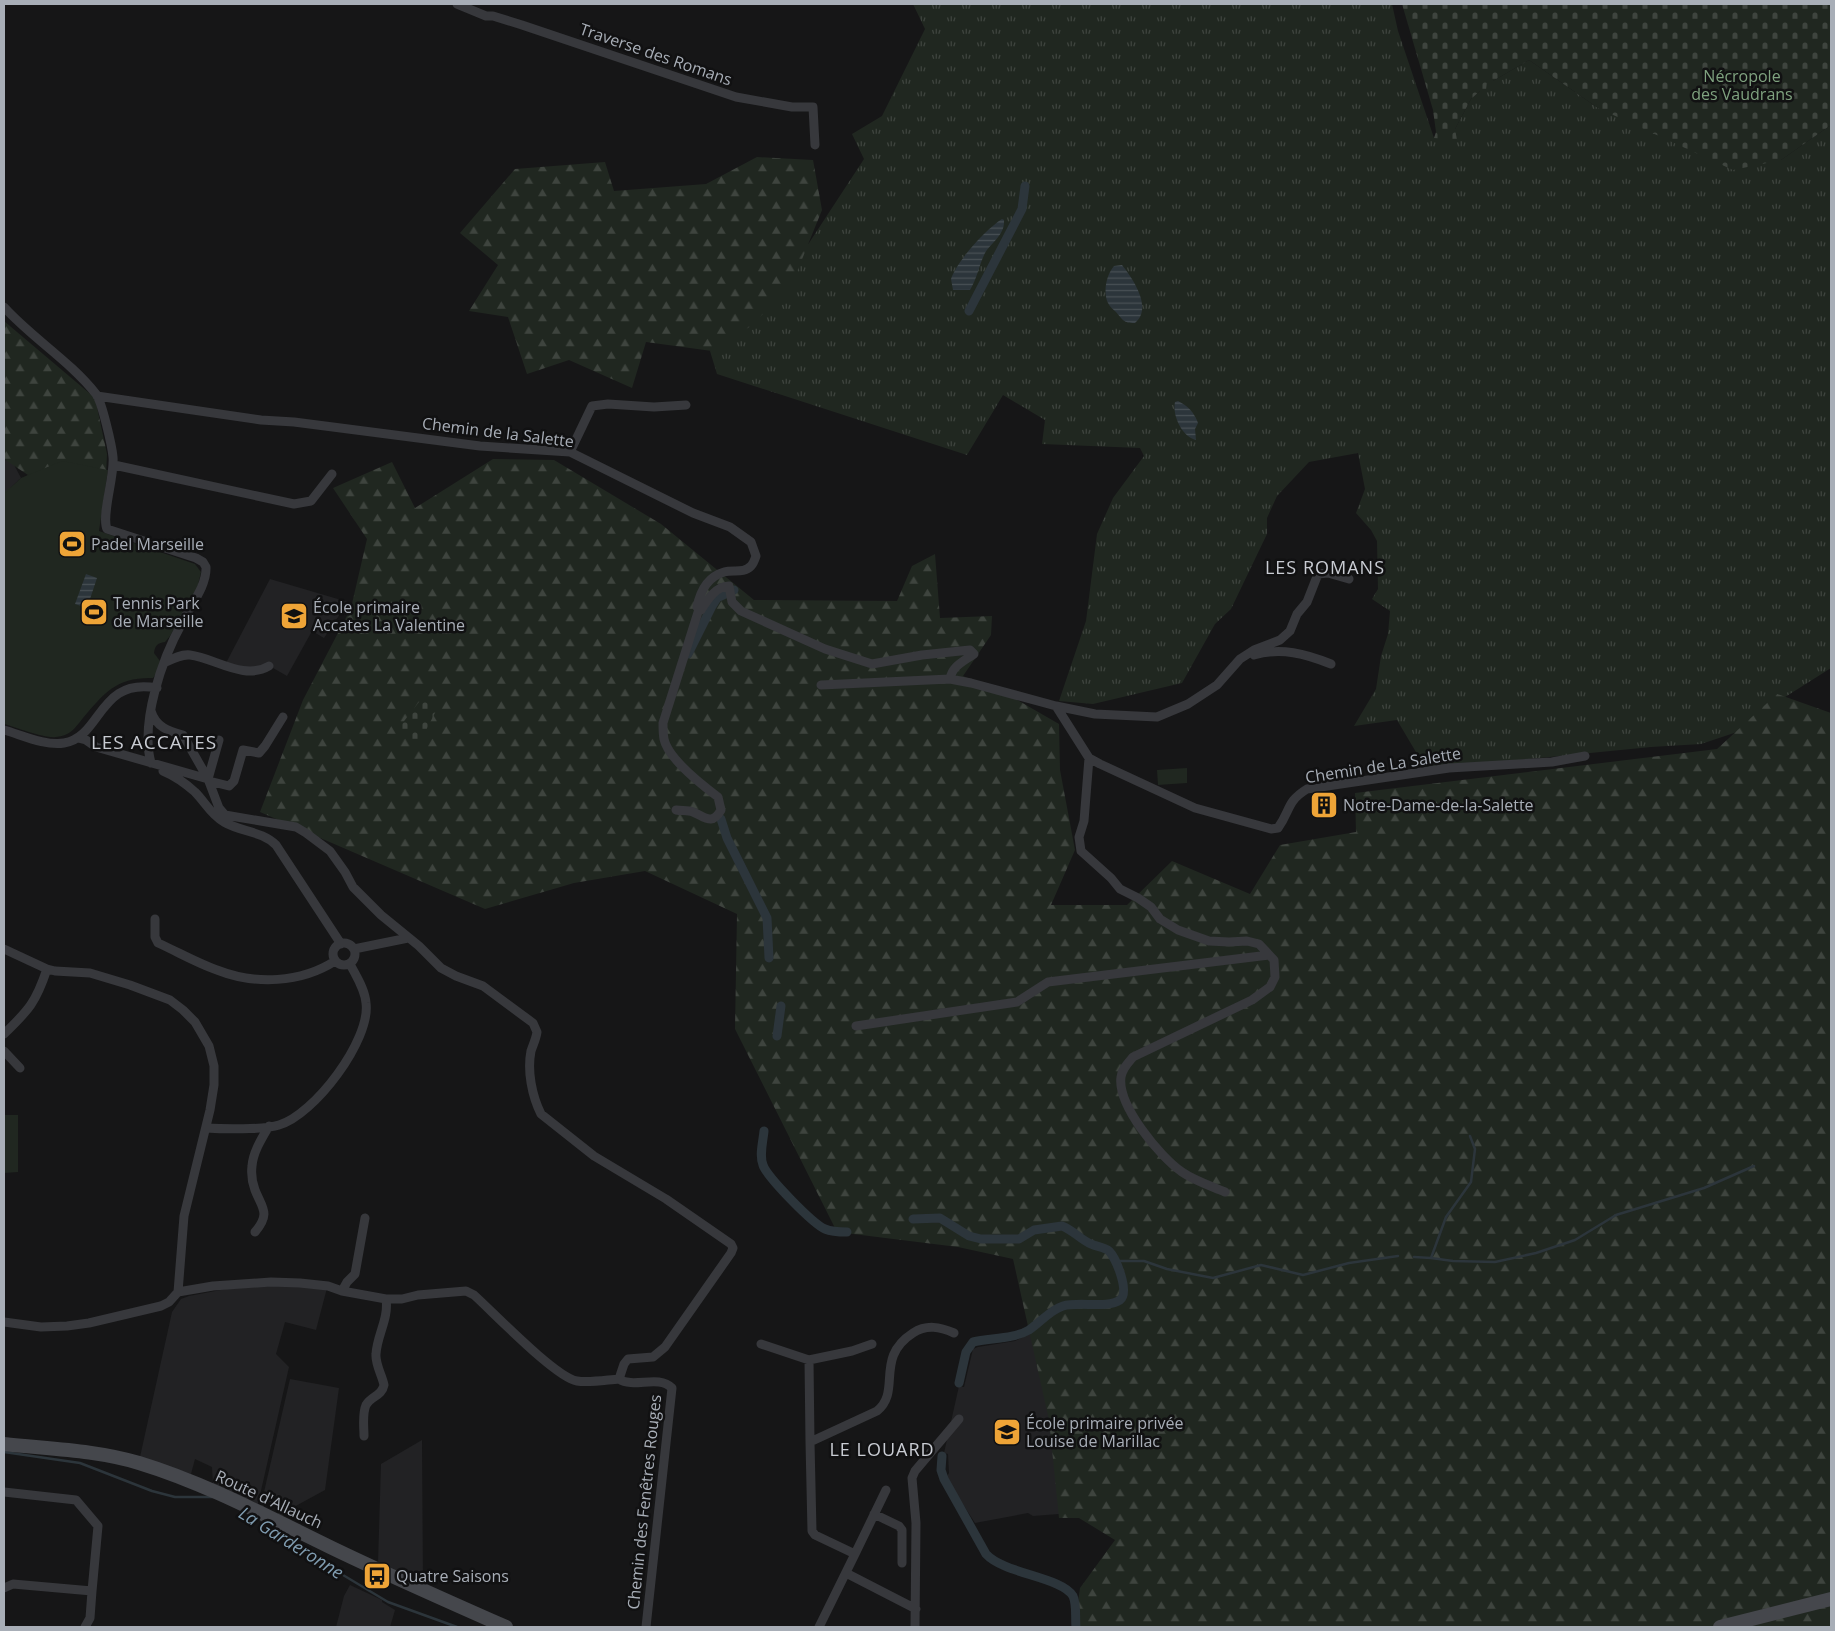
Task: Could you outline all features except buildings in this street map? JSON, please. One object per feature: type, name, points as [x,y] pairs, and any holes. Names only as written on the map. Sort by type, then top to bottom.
[{"type":"main road","name":"Route d'Allauch","points":[[4,1444],[108,1456],[138,1463],[177,1476],[506,1627]]},
{"type":"main road","points":[[1720,1627],[1831,1600]]},
{"type":"street","name":"Traverse des Romans","points":[[457,4],[486,16],[494,16],[522,25],[736,97],[792,107],[813,107],[815,145]]},
{"type":"street","points":[[4,307],[18,322],[69,366],[97,396],[113,452],[114,465],[106,517],[107,529],[196,558],[203,562],[206,567],[205,580],[171,643],[150,710],[148,740],[153,764],[158,769],[177,777],[196,792],[213,814],[224,822],[244,831],[268,838],[284,855],[341,944]]},
{"type":"street","name":"Chemin de la Salette","points":[[97,396],[261,420],[294,422],[480,446],[570,452],[693,513],[730,527],[751,542],[756,556],[751,566],[741,571],[724,572],[709,580],[702,589],[698,609]]},
{"type":"street","points":[[570,452],[592,406],[608,404],[654,407],[686,405]]},
{"type":"street","points":[[114,465],[294,504],[310,501],[332,474]]},
{"type":"street","points":[[821,685],[950,679],[1095,714],[1157,717],[1171,712],[1205,694],[1217,685],[1240,659],[1254,650],[1280,640],[1290,631],[1297,614],[1308,602],[1318,574],[1328,573],[1349,579]]},
{"type":"street","points":[[676,810],[691,811],[703,818],[710,819],[717,816],[721,810],[718,797],[696,781],[676,760],[665,744],[663,723],[698,609],[701,610],[716,590],[723,586],[729,586],[732,602],[741,611],[825,649],[872,664],[922,654],[970,650],[974,654],[955,668],[951,673],[950,679]]},
{"type":"street","points":[[1240,659],[1262,653],[1282,651],[1310,656],[1331,664]]},
{"type":"street","points":[[164,663],[188,654],[245,671],[262,671],[268,666]]},
{"type":"street","points":[[4,730],[56,744],[65,743],[78,738],[105,705],[119,694],[135,687],[157,688]]},
{"type":"street","points":[[1056,706],[1089,758],[1084,821],[1079,837],[1081,851],[1111,878],[1120,890],[1138,898],[1151,907],[1160,919],[1178,930],[1209,941],[1246,941],[1259,944],[1274,960],[1275,977],[1270,987],[1252,1000],[1133,1057],[1126,1065],[1121,1076],[1122,1089],[1135,1120],[1159,1151],[1183,1173],[1225,1192]]},
{"type":"street","points":[[150,710],[153,717],[166,730],[183,735],[208,780],[219,808],[225,815],[296,827],[320,842],[330,851],[353,887],[446,972],[483,986],[533,1024],[537,1032],[531,1050],[530,1075],[537,1106],[541,1114],[594,1156],[666,1199],[731,1244],[733,1248],[665,1348],[653,1357],[628,1359],[624,1364],[619,1379],[577,1381],[569,1378],[548,1364],[474,1294],[466,1291],[418,1295],[402,1299],[386,1299],[342,1291],[328,1286],[271,1282],[212,1286],[178,1292]]},
{"type":"street","points":[[78,738],[86,740],[96,747],[229,786],[234,781],[243,750],[259,753],[283,717]]},
{"type":"street","points":[[139,759],[148,740]]},
{"type":"street","points":[[208,780],[219,740]]},
{"type":"street","name":"Chemin de La Salette","points":[[1089,758],[1195,808],[1271,829],[1278,828],[1284,821],[1291,802],[1296,796],[1307,790],[1448,768],[1552,762],[1585,756]]},
{"type":"street","points":[[268,838],[271,822]]},
{"type":"street","points":[[154,918],[155,938],[158,943],[232,975],[263,980],[300,976],[324,968],[335,961]]},
{"type":"street","points":[[354,949],[354,958],[350,964],[342,965],[335,961],[333,956],[334,950],[341,944],[346,944],[354,949],[408,938]]},
{"type":"street","points":[[4,949],[47,969],[90,973],[106,977],[170,1000],[195,1022],[209,1046],[214,1066],[213,1093],[184,1216],[178,1292],[169,1302],[161,1306],[89,1322],[41,1327],[4,1322]]},
{"type":"street","points":[[856,1026],[1017,1002],[1048,982],[1269,956]]},
{"type":"street","points":[[206,1128],[279,1125],[314,1103],[332,1082],[359,1038],[366,1013],[363,990],[350,964]]},
{"type":"street","points":[[4,1034],[34,1002],[47,969]]},
{"type":"street","points":[[4,1051],[20,1068]]},
{"type":"street","points":[[256,1232],[262,1224],[264,1211],[252,1179],[252,1164],[259,1143],[269,1126]]},
{"type":"street","points":[[342,1291],[355,1274],[365,1218]]},
{"type":"street","points":[[364,1436],[364,1411],[366,1404],[381,1393],[384,1385],[375,1357],[388,1310],[386,1299]]},
{"type":"street","points":[[810,1442],[877,1411],[884,1405],[888,1393],[890,1362],[894,1351],[902,1341],[921,1328],[931,1326],[942,1327],[954,1333]]},
{"type":"street","points":[[762,1344],[809,1360],[852,1352],[872,1344]]},
{"type":"street","points":[[809,1360],[812,1531],[815,1535],[855,1554]]},
{"type":"street","name":"Chemin des Fenêtres Rouges","points":[[619,1379],[624,1383],[660,1382],[672,1388],[646,1627]]},
{"type":"street","points":[[916,1627],[916,1523],[912,1478],[915,1471],[959,1419]]},
{"type":"street","points":[[819,1627],[886,1490]]},
{"type":"street","points":[[4,1492],[76,1500],[98,1526],[90,1618],[85,1627]]},
{"type":"street","points":[[874,1514],[899,1526],[902,1530],[902,1563]]},
{"type":"street","points":[[846,1573],[916,1609]]},
{"type":"street","points":[[4,1588],[12,1584],[92,1591]]},
{"type":"shaded area","points":[[1002,219],[1004,220],[1004,225],[1002,230],[998,238],[985,253],[970,290],[953,290],[951,279],[959,263],[980,238]]},
{"type":"shaded area","points":[[1122,265],[1136,286],[1142,302],[1140,317],[1135,323],[1124,320],[1110,306],[1106,299],[1109,274],[1114,266]]},
{"type":"shaded area","points":[[1178,401],[1185,405],[1195,416],[1198,423],[1195,429],[1196,440],[1186,435],[1179,425],[1174,407],[1175,402]]},
{"type":"shaded area","points":[[4,460],[12,461],[21,478],[4,494]]},
{"type":"shaded area","points":[[86,574],[97,578],[87,608],[75,604]]},
{"type":"shaded area","name":"École primaire Accates La Valentine","points":[[270,579],[348,602],[324,638],[312,631],[287,676],[266,664],[246,670],[226,663]]},
{"type":"shaded area","points":[[302,1284],[327,1288],[316,1330],[285,1322],[276,1354],[289,1367],[258,1504],[213,1484],[212,1467],[195,1459],[191,1474],[140,1457],[172,1312],[181,1299],[226,1289]]},
{"type":"shaded area","name":"École primaire privée Louise de Marillac","points":[[1042,1327],[1072,1513],[1033,1516],[1028,1513],[975,1523],[946,1478],[949,1473],[948,1454],[944,1453],[959,1386],[964,1387],[973,1349],[1015,1341]]},
{"type":"shaded area","points":[[290,1379],[339,1388],[325,1490],[292,1508],[282,1517],[278,1516],[278,1504],[266,1501],[263,1509],[261,1505]]},
{"type":"shaded area","points":[[422,1440],[423,1585],[378,1563],[381,1464]]},
{"type":"shaded area","points":[[350,1585],[382,1600],[382,1602],[395,1610],[390,1627],[336,1627],[344,1596]]},
{"type":"green space","points":[[913,4],[1392,4],[1398,31],[1434,138],[1455,129],[1471,99],[1487,81],[1493,81],[1529,60],[1598,108],[1781,160],[1831,125],[1831,668],[1766,709],[1740,731],[1701,744],[1651,747],[1426,769],[1397,720],[1354,726],[1376,689],[1381,656],[1388,634],[1390,611],[1372,599],[1378,589],[1377,541],[1371,530],[1356,513],[1365,489],[1358,453],[1309,462],[1277,496],[1267,518],[1267,534],[1231,609],[1215,624],[1182,683],[1093,704],[1059,701],[1086,621],[1097,534],[1113,498],[1144,456],[1140,448],[1042,444],[1045,420],[1003,395],[967,455],[717,374],[710,351],[809,243],[864,159],[852,134],[882,116],[925,29]]},
{"type":"green space","name":"Nécropole des Vaudrans","points":[[1402,4],[1831,4],[1831,125],[1781,160],[1733,170],[1598,108],[1529,60],[1493,81],[1487,81],[1486,90],[1480,91],[1471,99],[1455,129],[1457,140],[1434,138],[1436,132],[1433,110]]},
{"type":"green space","points":[[757,157],[813,160],[822,210],[792,284],[751,326],[712,351],[646,342],[632,388],[569,360],[527,374],[508,317],[469,311],[498,265],[460,233],[515,169],[605,162],[614,191],[706,184]]},
{"type":"green space","points":[[4,321],[95,398],[107,454],[106,475],[4,544],[4,492],[28,475],[4,459]]},
{"type":"green space","points":[[493,459],[554,460],[661,524],[754,600],[897,601],[912,566],[935,554],[940,618],[992,616],[991,635],[963,676],[1012,697],[1059,724],[1060,770],[1075,850],[1051,905],[1127,905],[1172,861],[1250,894],[1280,845],[1356,832],[1355,793],[1717,749],[1777,694],[1831,713],[1831,1627],[1080,1627],[1078,1602],[1080,1588],[1115,1540],[1079,1518],[1059,1518],[1049,1420],[1013,1259],[958,1247],[837,1232],[735,1029],[737,914],[645,871],[574,883],[485,909],[260,812],[303,700],[351,608],[367,539],[333,488],[392,462],[415,508]]},
{"type":"green space","name":"Tennis Park de Marseille","points":[[62,461],[108,470],[99,531],[195,564],[201,572],[197,589],[170,636],[165,642],[158,644],[156,647],[154,653],[160,661],[158,671],[153,678],[141,678],[121,683],[105,694],[72,731],[65,735],[51,737],[38,735],[4,724],[4,494],[21,478]]},
{"type":"green space","points":[[423,697],[438,707],[419,744],[397,730]]},
{"type":"green space","points":[[1187,768],[1187,783],[1158,785],[1157,770]]},
{"type":"green space","points":[[4,1115],[18,1115],[18,1172],[4,1173]]},
{"type":"waterway","points":[[969,311],[1022,209],[1025,186]]},
{"type":"waterway","points":[[688,654],[717,598],[734,590]]},
{"type":"waterway","points":[[721,819],[727,838],[767,918],[769,958]]},
{"type":"waterway","points":[[777,1036],[781,1006]]},
{"type":"waterway","points":[[764,1131],[761,1153],[766,1171],[801,1210],[819,1225],[830,1231],[847,1232]]},
{"type":"waterway","points":[[1414,1257],[1431,1258],[1446,1217],[1471,1182],[1475,1149],[1470,1136]]},
{"type":"waterway","points":[[1431,1258],[1453,1261],[1495,1262],[1536,1253],[1575,1240],[1616,1215],[1704,1188],[1754,1166]]},
{"type":"waterway","points":[[913,1219],[940,1218],[969,1236],[981,1239],[1019,1239],[1034,1230],[1062,1226],[1087,1242],[1109,1251],[1121,1275],[1123,1296],[1114,1303],[1063,1306],[1054,1310],[1023,1333],[973,1342],[966,1352],[959,1383]]},
{"type":"waterway","points":[[1114,1261],[1144,1261],[1167,1269],[1213,1278],[1261,1265],[1303,1275],[1349,1263],[1398,1256]]},
{"type":"waterway","name":"La Garderonne","points":[[4,1452],[80,1463],[152,1491],[175,1497],[212,1497]]},
{"type":"waterway","points":[[942,1456],[941,1470],[944,1479],[986,1554],[994,1561],[1057,1584],[1067,1590],[1074,1600],[1076,1627]]},
{"type":"waterway","name":"La Garderonne","points":[[262,1521],[283,1539],[388,1602],[457,1627]]},
{"type":"place","name":"Padel Marseille","points":[[72,544]]},
{"type":"place","name":"Tennis Park de Marseille","points":[[94,612]]},
{"type":"place","name":"École primaire Accates La Valentine","points":[[294,616]]},
{"type":"place","name":"Notre-Dame-de-la-Salette","points":[[1324,805]]},
{"type":"place","name":"École primaire privée Louise de Marillac","points":[[1007,1432]]},
{"type":"place","name":"Quatre Saisons","points":[[377,1576]]},
{"type":"district","name":"LES ROMANS","points":[[1325,568]]},
{"type":"district","name":"LES ACCATES","points":[[154,742]]},
{"type":"district","name":"LE LOUARD","points":[[882,1450]]}]
